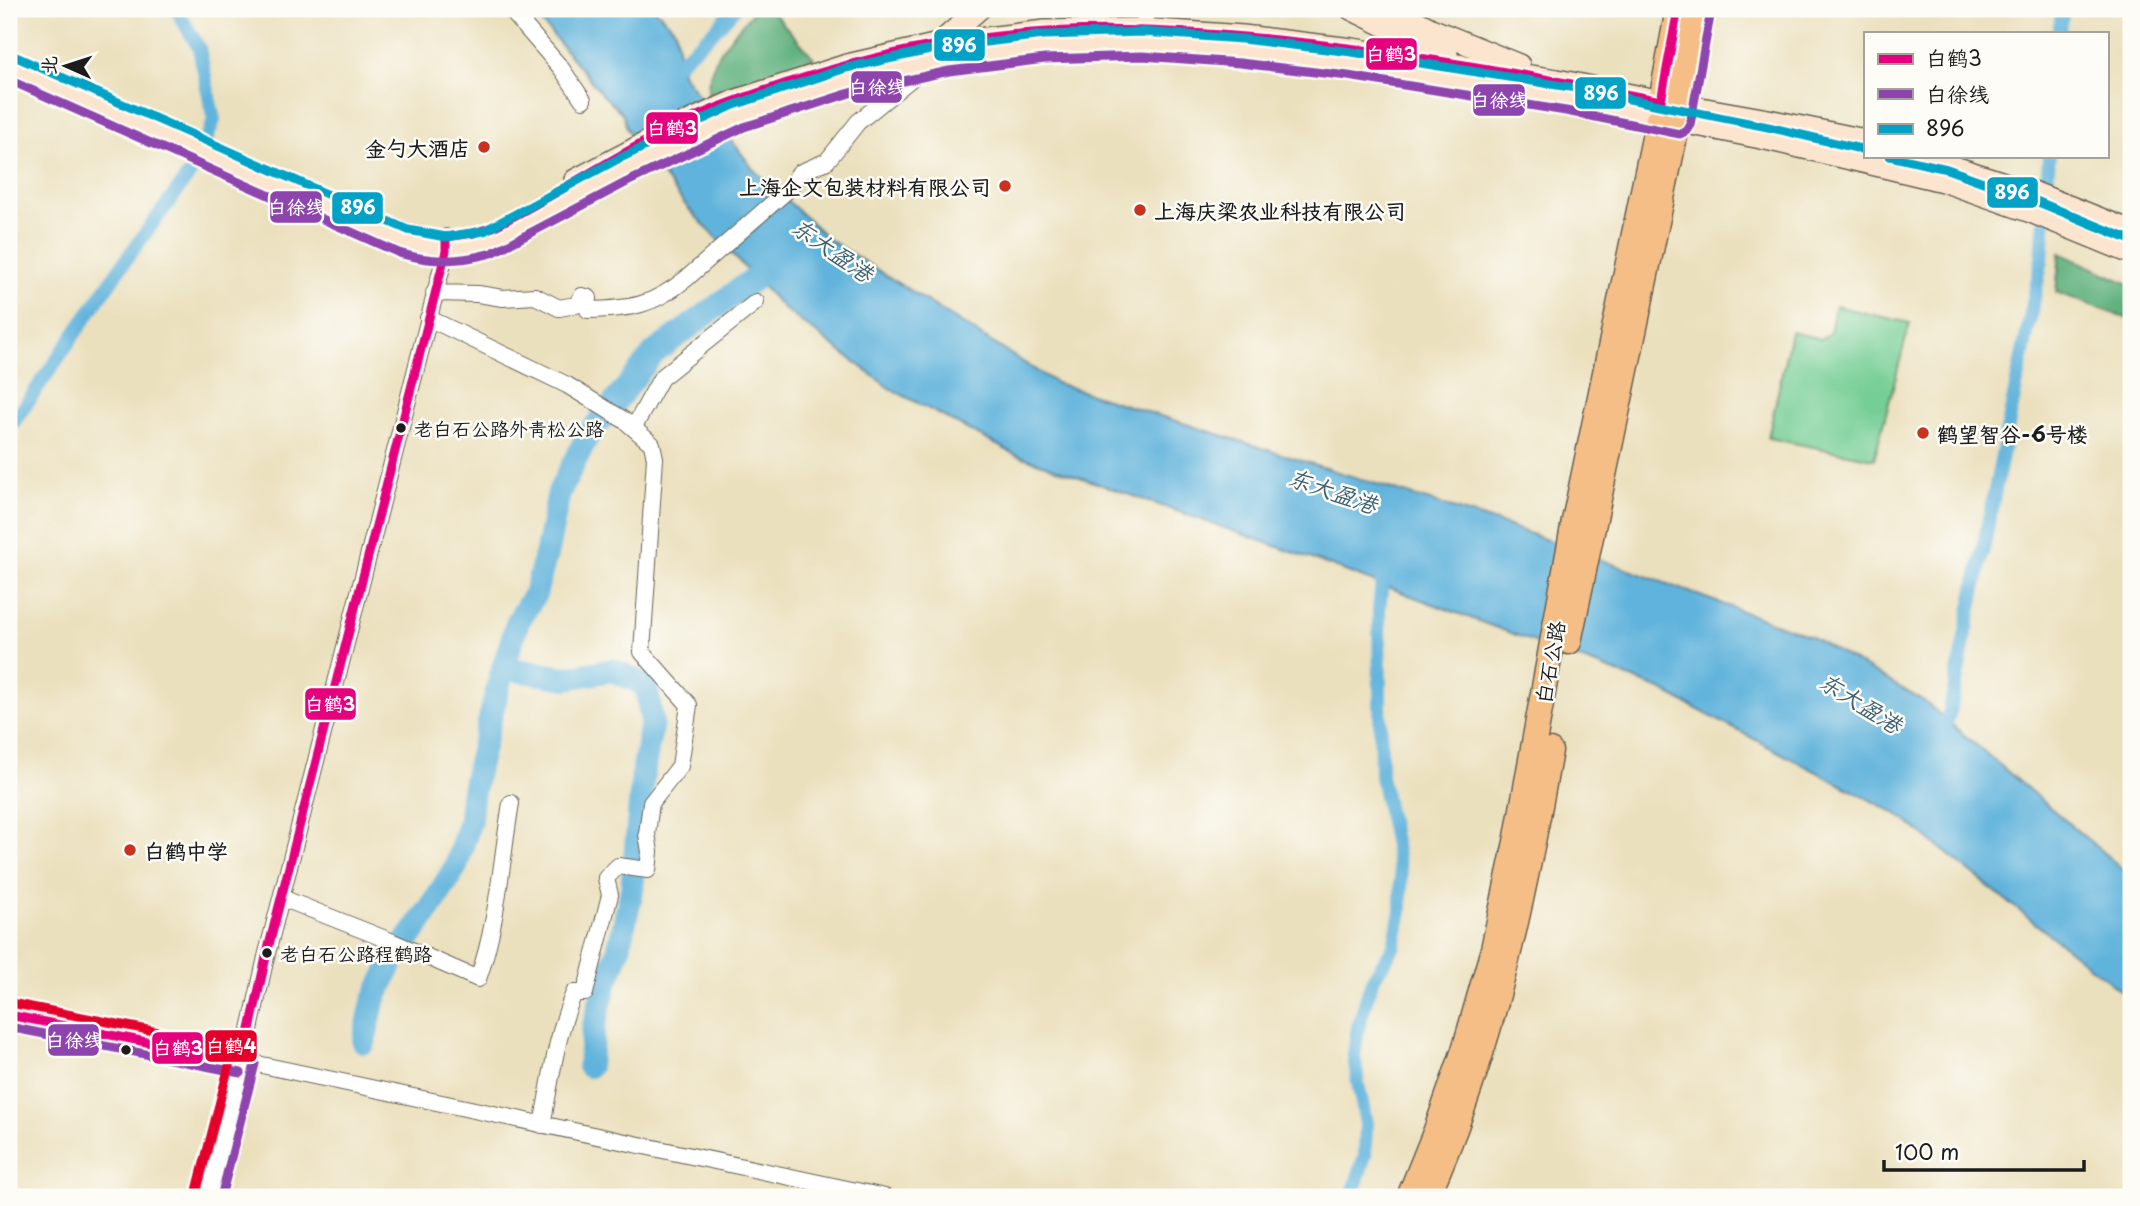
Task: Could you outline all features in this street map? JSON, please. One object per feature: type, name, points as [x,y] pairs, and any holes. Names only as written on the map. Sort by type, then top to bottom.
[{"type":"main road","points":[[916,57],[964,9]]},
{"type":"main road","points":[[943,51],[979,9]]},
{"type":"main road","points":[[1351,9],[1424,45],[1486,68],[1559,89],[1670,112],[1766,139],[2033,203]]},
{"type":"main road","points":[[1394,9],[1559,89]]},
{"type":"main road","points":[[1670,112],[1678,9]]},
{"type":"main road","points":[[1670,112],[1699,9]]},
{"type":"main road","points":[[1144,27],[1241,51],[1559,89]]},
{"type":"main road","points":[[9,52],[404,242],[424,248],[446,244],[467,248],[488,242],[674,128],[736,109],[847,65],[916,57],[1045,31],[1144,27],[1352,49],[1486,68]]},
{"type":"main road","points":[[9,67],[205,146]]},
{"type":"main road","points":[[1670,112],[1768,120],[1864,140]]},
{"type":"main road","name":"白石公路","points":[[1409,1197],[1460,1061],[1493,949],[1557,662],[1583,524],[1670,112]]},
{"type":"main road","points":[[1925,158],[2083,222],[2131,231]]},
{"type":"main road","points":[[2083,222],[2131,253]]},
{"type":"main road","name":"白石公路","points":[[1427,1197],[1449,1148],[1480,1061],[1506,970],[1538,818],[1557,662]]},
{"type":"street","points":[[510,9],[561,68],[583,100]]},
{"type":"street","points":[[434,293],[478,294],[503,298],[535,296],[559,308],[576,305],[582,296],[586,296],[589,298],[588,310],[623,309],[669,293],[790,188],[799,173],[827,161],[858,122],[943,51]]},
{"type":"street","points":[[208,1197],[446,244]]},
{"type":"street","points":[[629,424],[661,378],[756,302]]},
{"type":"street","points":[[428,318],[567,385],[595,402],[629,424],[652,444],[655,458],[642,652],[689,705],[680,766],[651,803],[647,834],[650,852],[648,870],[618,866],[606,878],[610,895],[599,942],[585,993],[574,993],[566,1012],[555,1052],[542,1125]]},
{"type":"street","points":[[282,898],[478,979],[488,950],[495,913],[511,803]]},
{"type":"street","points":[[9,1015],[243,1061],[885,1197]]},
{"type":"green space","points":[[756,9],[770,9],[814,58],[708,95],[712,70],[723,48]]},
{"type":"green space","points":[[2060,253],[2131,285],[2131,320],[2056,292]]},
{"type":"green space","points":[[1835,306],[1910,323],[1874,459],[1768,438],[1791,332],[1821,339],[1830,333]]},
{"type":"water","name":"东大盈港","points":[[531,9],[655,9],[675,29],[682,73],[753,169],[830,240],[1056,383],[1506,525],[1810,636],[1924,701],[2131,876],[2131,999],[1897,814],[1655,687],[1318,561],[1014,454],[889,388],[783,308],[688,208],[627,129],[623,114],[602,94]]},
{"type":"waterway","points":[[9,429],[127,258],[197,164],[214,120],[199,48],[176,9]]},
{"type":"waterway","points":[[667,73],[734,9]]},
{"type":"waterway","points":[[2059,32],[2063,9]]},
{"type":"waterway","points":[[1941,736],[1950,711],[2042,259],[2049,158]]},
{"type":"waterway","points":[[364,1042],[373,1002],[393,961],[456,866],[470,820],[478,767],[501,675],[518,621],[535,594],[559,492],[587,437],[654,353],[755,278]]},
{"type":"waterway","points":[[1352,1197],[1365,1155],[1366,1123],[1354,1055],[1358,1027],[1372,981],[1394,946],[1401,911],[1401,876],[1381,776],[1379,610],[1384,566]]},
{"type":"waterway","points":[[503,668],[566,678],[612,670],[646,685],[652,722],[643,773],[632,890],[618,952],[604,988],[594,1026],[589,1066]]},
{"type":"transit line","name":"白鹤3","points":[[243,1061],[266,957],[446,251],[446,237],[493,227],[661,133],[719,107],[818,73],[921,48],[990,37],[1056,31],[1124,30],[1224,35],[1409,56],[1661,101],[1678,9]]},
{"type":"transit line","name":"白徐线","points":[[9,80],[399,253],[446,260],[492,253],[627,182],[744,127],[853,92],[949,71],[1045,59],[1142,56],[1240,63],[1348,76],[1566,111],[1680,134],[1690,125],[1711,11]]},
{"type":"transit line","name":"896","points":[[14,56],[408,230],[446,237],[484,231],[616,160],[734,105],[846,68],[944,47],[1044,35],[1143,32],[1242,39],[1352,52],[1570,87],[1768,127],[1864,150]]},
{"type":"transit line","name":"896","points":[[1899,158],[1947,169],[2036,201],[2131,240]]},
{"type":"transit line","name":"白鹤4","points":[[11,1003],[245,1049]]},
{"type":"transit line","name":"白鹤3","points":[[9,1015],[243,1061]]},
{"type":"transit line","name":"白徐线","points":[[9,1027],[241,1073]]},
{"type":"transit line","name":"白鹤4","points":[[196,1194],[231,1058]]},
{"type":"transit line","name":"白徐线","points":[[221,1197],[255,1064]]},
{"type":"place","name":"金勺大酒店","points":[[484,147]]},
{"type":"place","name":"上海企文包装材料有限公司","points":[[1005,186]]},
{"type":"place","name":"上海庆梁农业科技有限公司","points":[[1140,210]]},
{"type":"place","name":"老白石公路外青松公路","points":[[401,428]]},
{"type":"place","name":"鹤望智谷-6号楼","points":[[1923,433]]},
{"type":"place","name":"白鹤中学","points":[[130,850]]},
{"type":"place","name":"老白石公路程鹤路","points":[[267,953]]}]
